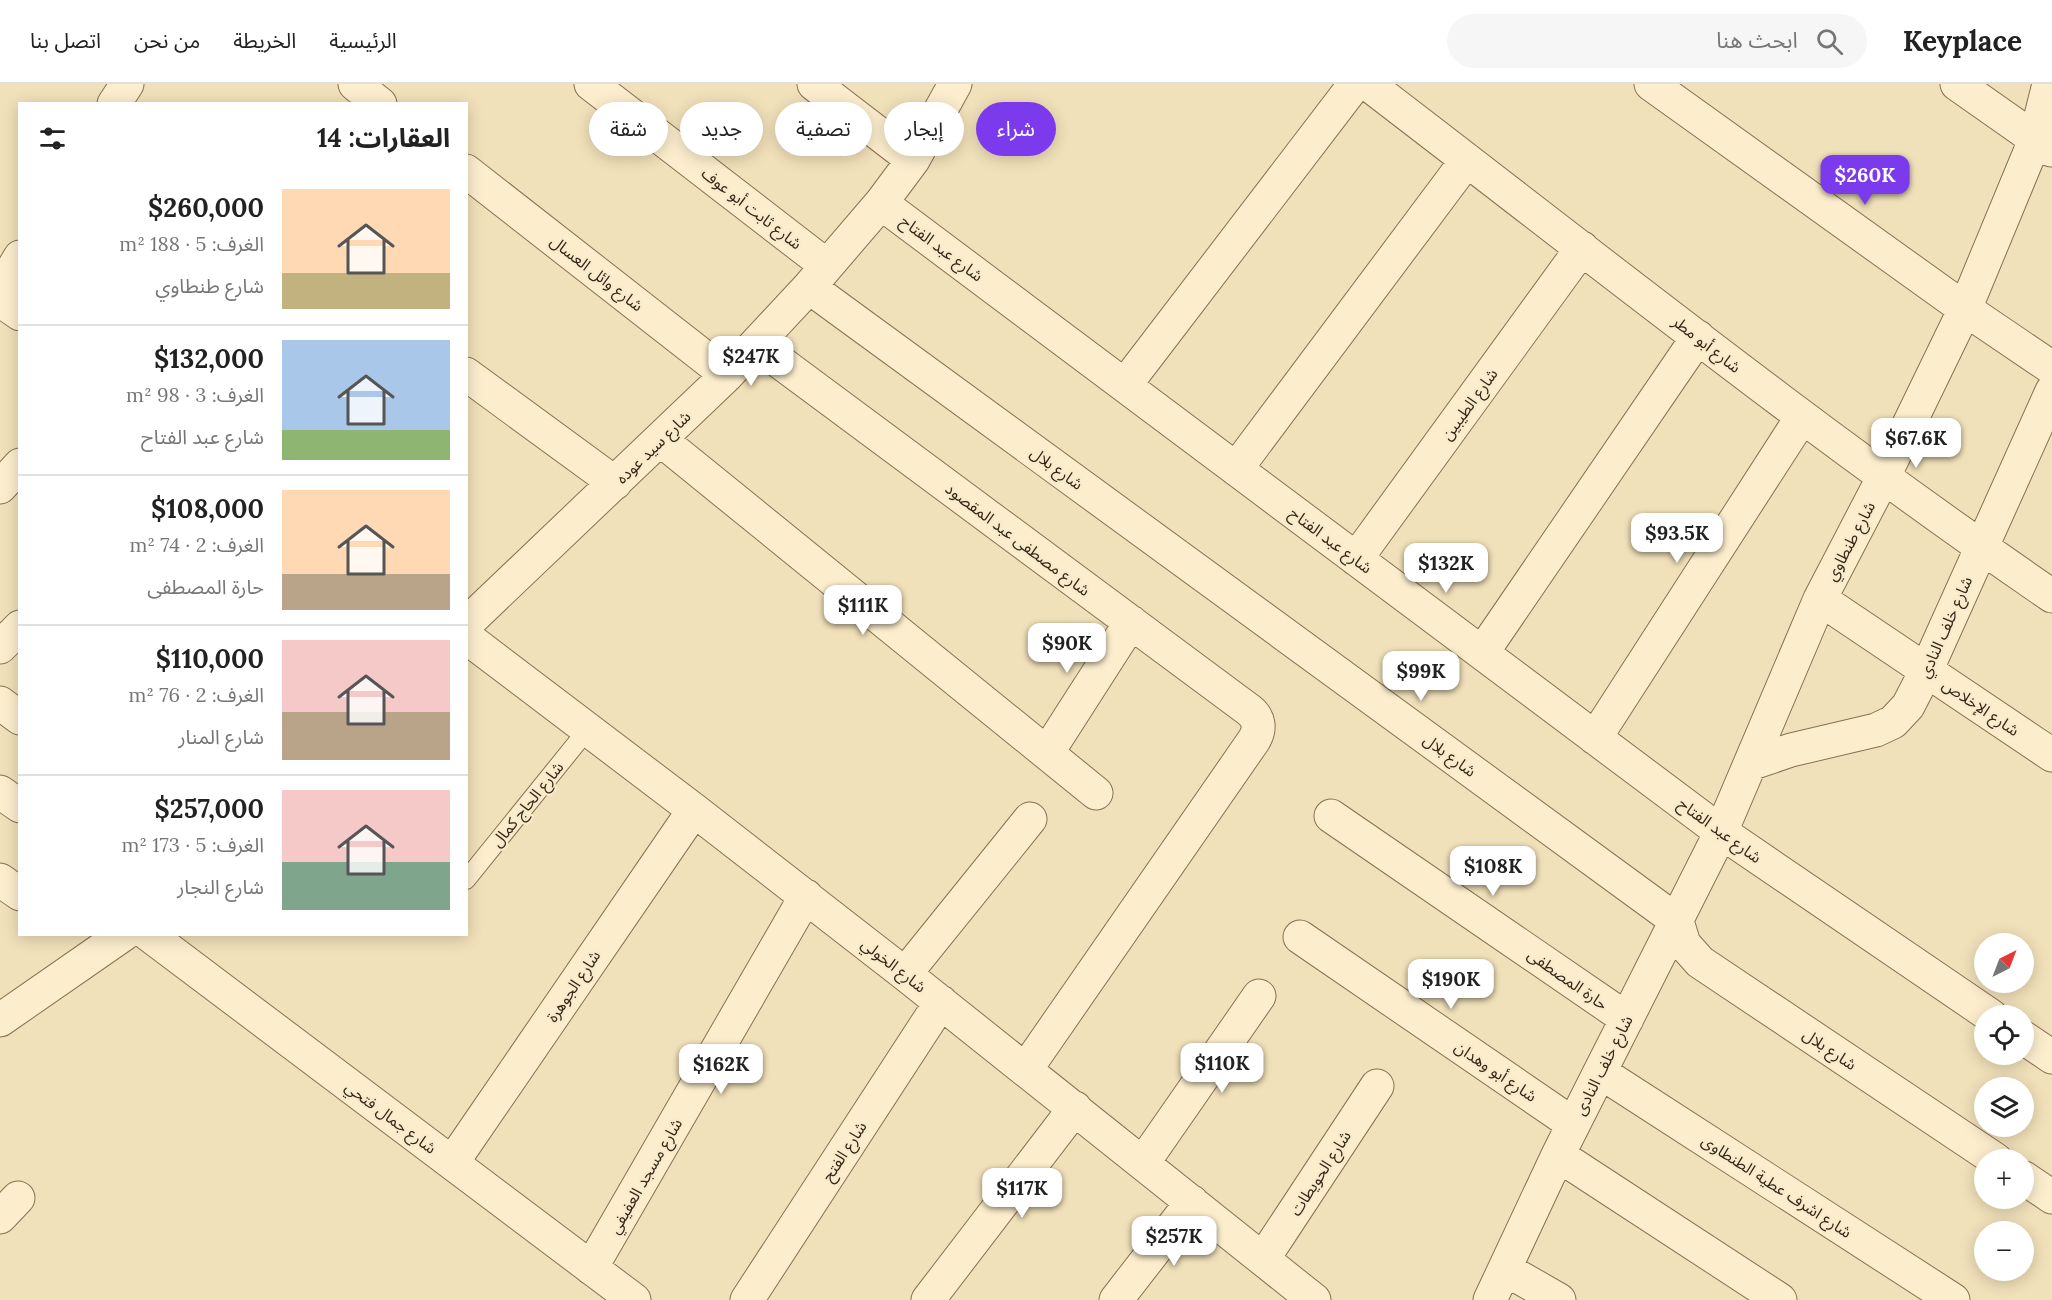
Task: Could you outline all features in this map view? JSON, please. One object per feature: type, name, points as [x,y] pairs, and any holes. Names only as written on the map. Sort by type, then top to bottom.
[{"type":"street","points":[[115,102],[127,84]]},
{"type":"street","points":[[355,84],[378,102]]},
{"type":"street","name":"شارع ثابت أبو عوف","points":[[591,84],[818,277]]},
{"type":"street","points":[[814,84],[913,160]]},
{"type":"street","name":"شارع سيد عوده","points":[[468,622],[661,440],[757,345],[881,203],[913,160],[955,84]]},
{"type":"street","points":[[1125,386],[1355,84]]},
{"type":"street","name":"شارع أبو مطر","points":[[1368,84],[1883,478],[2052,596]]},
{"type":"street","points":[[1651,84],[1965,309],[2052,368]]},
{"type":"street","points":[[1957,84],[2044,146]]},
{"type":"street","name":"شارع طنطاوي","points":[[1721,832],[1820,599],[1883,478],[2044,146],[2049,84]]},
{"type":"street","points":[[1236,469],[1467,160]]},
{"type":"street","name":"شارع وائل العسال","points":[[468,173],[727,375]]},
{"type":"street","name":"شارع عبد الفتاح","points":[[881,203],[1721,832],[1974,1005]]},
{"type":"street","name":"شارع الطيبين","points":[[1356,559],[1582,248]]},
{"type":"street","points":[[0,291],[18,260]]},
{"type":"street","name":"شارع بلال","points":[[818,277],[1677,921],[1684,944],[1700,962],[1980,1149]]},
{"type":"street","points":[[0,300],[18,313]]},
{"type":"street","points":[[1482,653],[1698,338]]},
{"type":"street","name":"شارع مصطفى عبد المقصود","points":[[757,345],[1249,710],[1257,720],[1257,734],[1026,1069]]},
{"type":"street","points":[[468,375],[615,483]]},
{"type":"street","name":"شارع خلف النادي","points":[[1750,764],[1791,750],[1876,730],[1893,722],[1908,706],[1981,548],[2044,433],[2052,391]]},
{"type":"street","points":[[1595,738],[1802,417]]},
{"type":"street","points":[[661,440],[1096,793]]},
{"type":"street","points":[[0,487],[18,467]]},
{"type":"street","name":"شارع الإخلاص","points":[[1820,599],[2052,755]]},
{"type":"street","points":[[1047,753],[1131,622]]},
{"type":"street","points":[[0,647],[18,629]]},
{"type":"street","name":"شارع الخولي","points":[[468,639],[694,810],[941,1002],[1263,1259],[1304,1297]]},
{"type":"street","points":[[0,703],[18,716]]},
{"type":"street","points":[[0,792],[18,805]]},
{"type":"street","name":"شارع الجوهرة","points":[[452,1163],[694,810]]},
{"type":"street","name":"حارة المصطفى","points":[[1331,816],[1627,1019]]},
{"type":"street","points":[[905,974],[1030,819]]},
{"type":"street","name":"شارع خلف النادى","points":[[1490,1300],[1558,1155],[1721,832]]},
{"type":"street","points":[[0,880],[18,893]]},
{"type":"street","name":"شارع مسجد العفيفي","points":[[591,1268],[806,896]]},
{"type":"street","name":"شارع جمال فتحي","points":[[151,936],[634,1300]]},
{"type":"street","name":"شارع أبو وهدان","points":[[1300,937],[1574,1124]]},
{"type":"street","points":[[0,1020],[100,940]]},
{"type":"street","points":[[1143,1163],[1259,996]]},
{"type":"street","name":"شارع الفتح","points":[[747,1300],[941,1002]]},
{"type":"street","points":[[2034,1045],[2052,1057]]},
{"type":"street","name":"شارع اشرف عطية الطنطاوى","points":[[1600,1072],[1953,1300]]},
{"type":"street","name":"شارع الحويطات","points":[[1263,1259],[1377,1086]]},
{"type":"street","points":[[928,1300],[1075,1108]]},
{"type":"street","points":[[1558,1155],[1780,1300]]},
{"type":"street","points":[[2034,1185],[2052,1197]]},
{"type":"street","points":[[1116,1300],[1192,1202]]},
{"type":"street","points":[[1505,1269],[1559,1300]]},
{"type":"lane","name":"شارع الحاج كمال","points":[[468,878],[588,729]]}]
